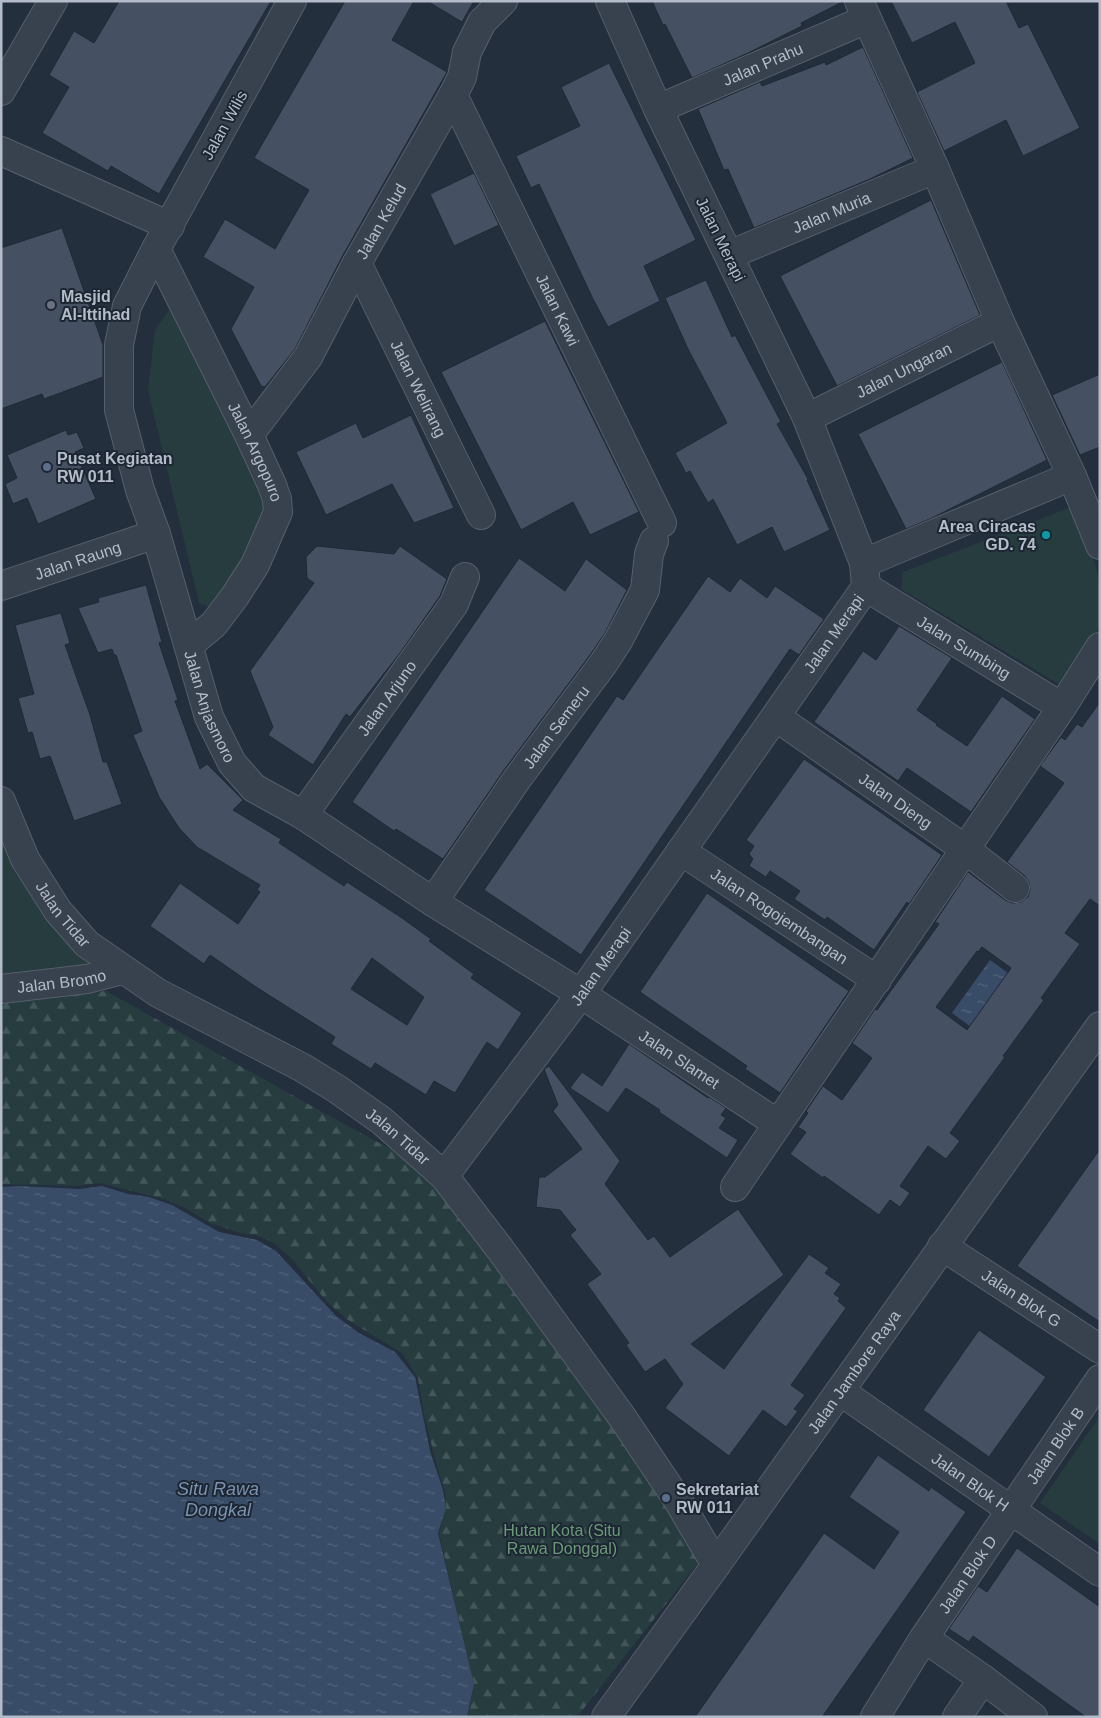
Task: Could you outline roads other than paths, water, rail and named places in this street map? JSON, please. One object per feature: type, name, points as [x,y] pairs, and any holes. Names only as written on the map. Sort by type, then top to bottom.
[{"type":"street","points":[[1,91],[53,1]]},
{"type":"street","name":"Jalan Wilis","points":[[163,238],[292,1]]},
{"type":"street","name":"Jalan Kelud","points":[[250,435],[308,357],[357,263],[453,95],[462,77],[467,52],[482,22],[502,1]]},
{"type":"street","name":"Jalan Merapi","points":[[444,1176],[582,994],[776,717],[865,575],[807,418],[658,109],[610,1]]},
{"type":"street","points":[[863,10],[935,169],[1000,322],[1072,476],[1100,545]]},
{"type":"street","name":"Jalan Prahu","points":[[658,109],[863,10]]},
{"type":"street","name":"Jalan Kawi","points":[[453,95],[658,532]]},
{"type":"street","points":[[1,151],[163,238]]},
{"type":"street","name":"Jalan Muria","points":[[729,255],[935,169]]},
{"type":"street","name":"Jalan Argopuro","points":[[163,238],[272,485],[277,499],[278,512],[255,565],[235,596],[214,624],[189,644]]},
{"type":"street","name":"Jalan Anjasmoro","points":[[163,238],[127,306],[119,345],[118,410],[140,490],[156,534],[189,644],[203,700],[232,763],[254,788],[303,815],[434,902],[582,994]]},
{"type":"street","name":"Jalan Welirang","points":[[357,263],[480,515]]},
{"type":"street","name":"Jalan Ungaran","points":[[807,418],[1000,322]]},
{"type":"street","points":[[865,575],[1072,476]]},
{"type":"street","name":"Jalan Semeru","points":[[434,902],[511,786],[603,664],[618,641],[645,590],[650,554],[658,532]]},
{"type":"street","name":"Jalan Raung","points":[[1,586],[156,534]]},
{"type":"street","name":"Jalan Sumbing","points":[[865,575],[1062,707]]},
{"type":"street","name":"Jalan Arjuno","points":[[303,815],[454,604],[464,577]]},
{"type":"street","points":[[735,1187],[1062,707],[1100,647]]},
{"type":"street","name":"Jalan Dieng","points":[[776,717],[965,849],[1015,888]]},
{"type":"street","name":"Jalan Tidar","points":[[1,801],[25,859],[58,910],[87,944],[122,970],[158,993],[303,1068],[336,1089],[382,1121],[444,1176],[500,1248],[622,1418],[679,1502],[716,1565]]},
{"type":"street","name":"Jalan Rogojembangan","points":[[681,851],[877,980]]},
{"type":"street","name":"Jalan Bromo","points":[[1,989],[87,979],[122,970]]},
{"type":"street","name":"Jalan Slamet","points":[[582,994],[778,1124]]},
{"type":"street","name":"Jalan Jambore Raya","points":[[606,1717],[1100,1026]]},
{"type":"street","name":"Jalan Blok G","points":[[942,1246],[1100,1349]]},
{"type":"street","name":"Jalan Blok B","points":[[1011,1511],[1100,1379]]},
{"type":"street","name":"Jalan Blok H","points":[[840,1391],[1100,1572]]},
{"type":"street","name":"Jalan Blok D","points":[[875,1717],[924,1638],[1011,1511]]},
{"type":"street","points":[[924,1638],[1033,1717]]},
{"type":"street","points":[[957,1717],[982,1679]]},
{"type":"water","points":[[990,960],[1008,973],[970,1026],[952,1013]]},
{"type":"water","name":"Situ Rawa Dongkal","points":[[102,1186],[128,1194],[149,1197],[172,1205],[219,1232],[257,1240],[276,1251],[336,1316],[359,1333],[395,1352],[415,1377],[430,1451],[443,1490],[446,1508],[438,1533],[474,1684],[467,1717],[1,1717],[1,1187],[80,1189]]},
{"type":"place","name":"Masjid Al-Ittihad","points":[[51,305]]},
{"type":"place","name":"Pusat Kegiatan RW 011","points":[[47,467]]},
{"type":"place","name":"Area Ciracas GD. 74","points":[[1046,535]]},
{"type":"place","name":"Sekretariat RW 011","points":[[666,1498]]},
{"type":"park label","name":"Hutan Kota (Situ Rawa Donggal)","points":[[562,1539]]}]
